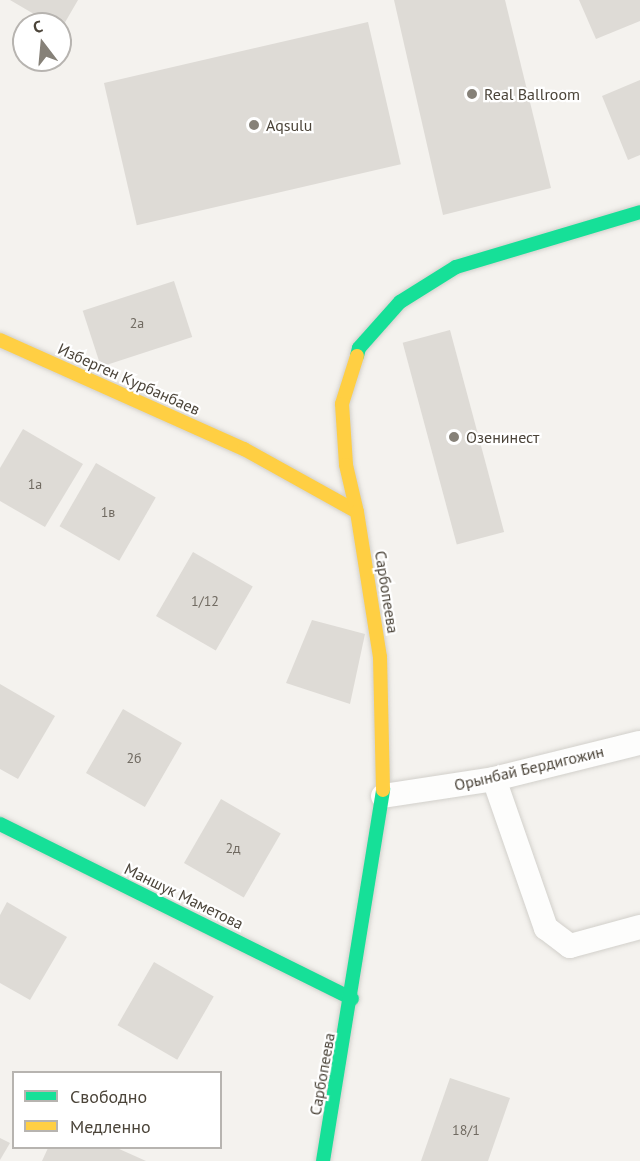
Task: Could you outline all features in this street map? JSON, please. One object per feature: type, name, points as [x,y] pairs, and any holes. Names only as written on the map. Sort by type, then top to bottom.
[{"type":"street","name":"Сарбопеева","points":[[323,1161],[352,999],[383,796],[380,657],[357,512],[346,465],[342,404],[359,348],[400,302],[456,267],[640,212]]},
{"type":"street","name":"Изберген Курбанбаев","points":[[0,340],[244,449],[357,512]]},
{"type":"street","name":"Орынбай Бердигожин","points":[[383,796],[494,779],[640,742]]},
{"type":"street","points":[[494,779],[546,928],[570,946],[640,927]]},
{"type":"street","name":"Маншук Маметова","points":[[0,824],[352,999]]},
{"type":"building","points":[[10,0],[78,0],[71,12],[30,12]]},
{"type":"building","name":"Real Ballroom","points":[[394,0],[505,0],[551,188],[443,215]]},
{"type":"building","points":[[579,0],[640,0],[640,21],[596,39]]},
{"type":"building","name":"Aqsulu","points":[[368,22],[401,164],[137,225],[104,83]]},
{"type":"building","points":[[640,80],[640,155],[628,160],[602,96]]},
{"type":"building","points":[[174,281],[192,337],[101,367],[83,311]]},
{"type":"building","name":"Озенинест","points":[[450,330],[504,532],[457,545],[403,343]]},
{"type":"building","points":[[23,429],[83,464],[45,527],[0,501],[0,468]]},
{"type":"building","points":[[96,463],[156,498],[119,561],[60,526]]},
{"type":"building","points":[[193,552],[253,586],[216,651],[156,616]]},
{"type":"building","points":[[312,620],[365,634],[350,704],[286,683]]},
{"type":"building","points":[[0,684],[55,716],[18,779],[0,769]]},
{"type":"building","points":[[123,709],[182,743],[145,807],[86,773]]},
{"type":"building","points":[[221,799],[281,834],[244,898],[184,863]]},
{"type":"building","points":[[7,902],[67,937],[30,1000],[0,983],[0,915]]},
{"type":"building","points":[[154,962],[214,996],[177,1060],[118,1025]]},
{"type":"building","points":[[450,1078],[510,1098],[488,1161],[421,1161]]},
{"type":"building","points":[[0,1138],[10,1143],[0,1160]]},
{"type":"building","points":[[48,1149],[119,1149],[146,1161],[42,1161]]},
{"type":"traffic: fast","points":[[357,356],[359,348],[400,302],[456,267],[640,212]]},
{"type":"traffic: fast","points":[[323,1161],[383,790]]},
{"type":"traffic: fast","points":[[0,824],[352,999]]},
{"type":"traffic: slow","points":[[0,340],[244,449],[357,512]]},
{"type":"traffic: slow","points":[[357,356],[342,404],[346,465],[357,512],[380,657],[383,790]]},
{"type":"place","name":"Real Ballroom","points":[[472,94]]},
{"type":"place","name":"Aqsulu","points":[[254,125]]},
{"type":"place","name":"Озенинест","points":[[454,437]]}]
